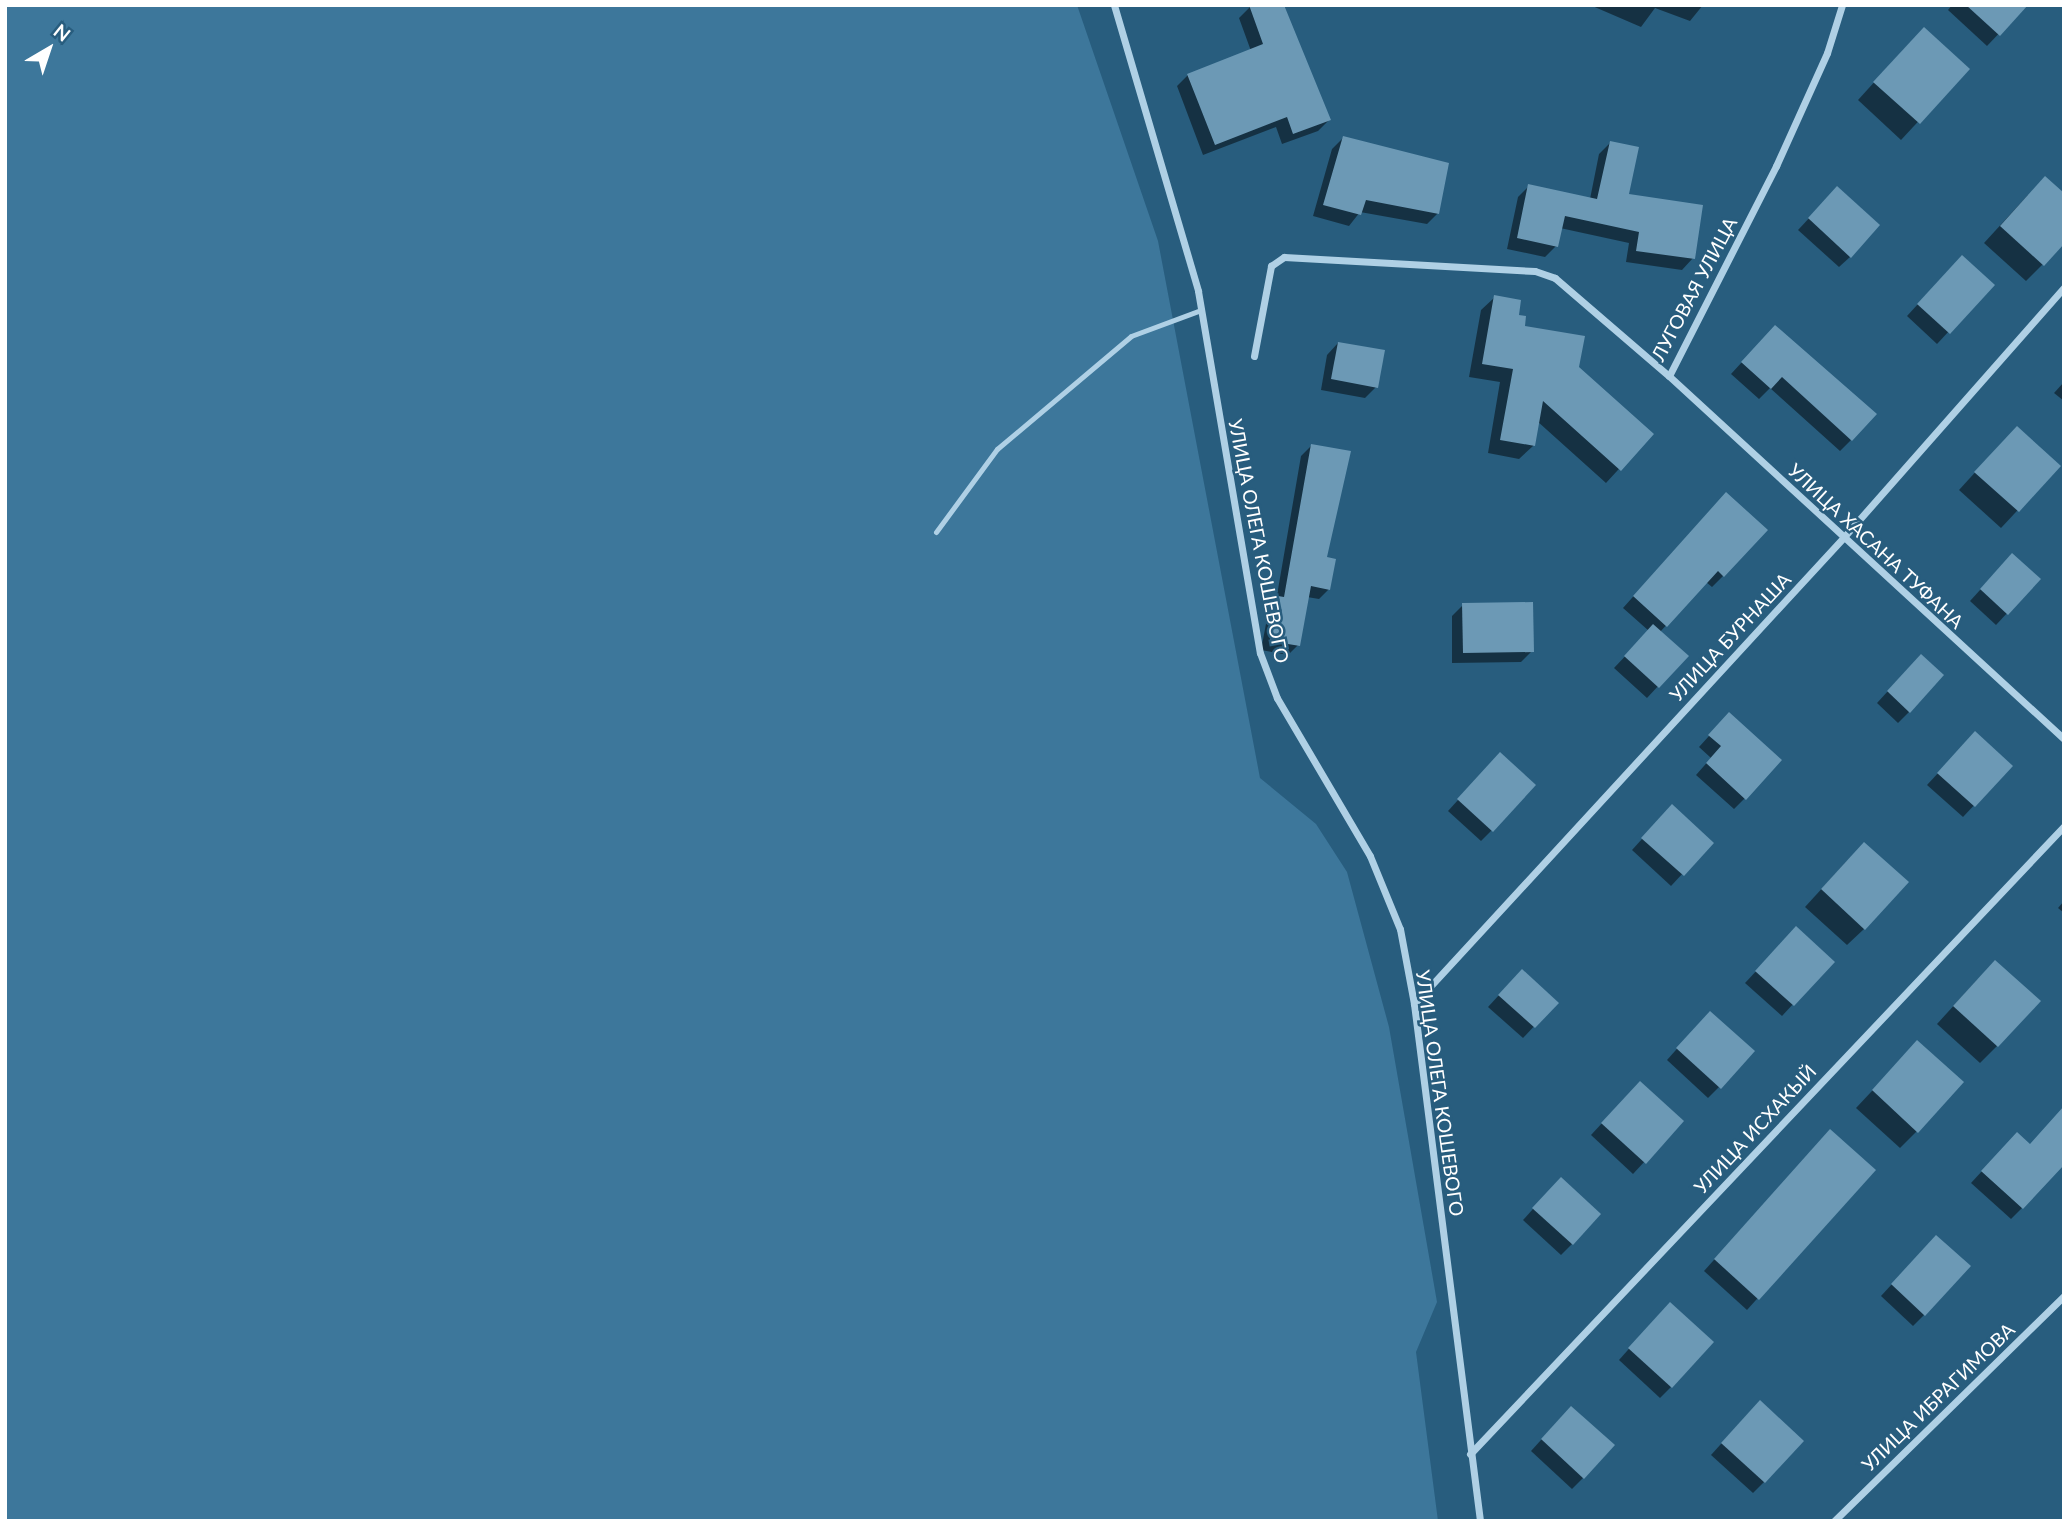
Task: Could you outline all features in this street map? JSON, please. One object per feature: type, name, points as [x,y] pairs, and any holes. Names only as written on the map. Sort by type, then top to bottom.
[{"type":"street","name":"УЛИЦА ОЛЕГА КОШЕВОГО","points":[[1114,5],[1201,310],[1260,653],[1276,698],[1340,800],[1370,856],[1400,929],[1415,1004],[1469,1454],[1480,1521]]},
{"type":"street","name":"ЛУГОВАЯ УЛИЦА","points":[[1254,356],[1271,266],[1284,257],[1314,256],[1535,271],[1573,291],[1669,376],[1776,166],[1827,52],[1842,5]]},
{"type":"street","name":"УЛИЦА БУРНАША","points":[[1415,1004],[1843,538],[2064,287]]},
{"type":"street","name":"УЛИЦА ХАСАНА ТУФАНА","points":[[1669,376],[2064,739]]},
{"type":"street","name":"УЛИЦА ИСХАКЫЙ","points":[[1469,1454],[2064,826]]},
{"type":"street","name":"УЛИЦА ИБРАГИМОВА","points":[[1835,1521],[2064,1296]]},
{"type":"lane","points":[[936,532],[997,449],[1131,336],[1201,310]]},
{"type":"shaded area","points":[[5,5],[1077,5],[1158,241],[1260,778],[1316,824],[1347,872],[1389,1027],[1437,1302],[1416,1352],[1438,1521],[5,1521]]},
{"type":"building","points":[[1249,5],[1284,5],[1331,120],[1293,134],[1287,117],[1215,145],[1187,74],[1263,44]]},
{"type":"building","points":[[1966,5],[2028,5],[2000,36]]},
{"type":"building","points":[[1924,27],[1970,69],[1920,124],[1873,82]]},
{"type":"building","points":[[1343,136],[1449,163],[1439,214],[1366,200],[1361,215],[1323,205]]},
{"type":"building","points":[[1610,141],[1639,147],[1629,194],[1703,205],[1695,259],[1636,251],[1639,232],[1565,216],[1558,247],[1517,238],[1528,184],[1597,199]]},
{"type":"building","points":[[2045,176],[2064,193],[2064,244],[2044,266],[2000,226]]},
{"type":"building","points":[[1837,186],[1880,225],[1851,258],[1808,218]]},
{"type":"building","points":[[1962,255],[1995,285],[1950,334],[1917,304]]},
{"type":"building","points":[[1494,295],[1521,300],[1519,315],[1526,316],[1525,326],[1585,336],[1579,367],[1654,434],[1621,471],[1543,401],[1535,446],[1500,440],[1513,369],[1482,364]]},
{"type":"building","points":[[1775,325],[1877,414],[1852,441],[1782,377],[1771,389],[1741,362]]},
{"type":"building","points":[[1338,342],[1385,350],[1378,388],[1331,379]]},
{"type":"building","points":[[2017,426],[2061,466],[2019,512],[1974,472]]},
{"type":"building","points":[[1311,444],[1351,451],[1327,557],[1336,559],[1330,590],[1311,586],[1300,646],[1270,641],[1278,596],[1284,597]]},
{"type":"building","points":[[1726,492],[1768,530],[1724,577],[1718,571],[1667,627],[1633,596]]},
{"type":"building","points":[[2012,553],[2041,579],[2008,615],[1980,589]]},
{"type":"building","points":[[1533,602],[1534,652],[1463,653],[1462,603]]},
{"type":"building","points":[[1653,624],[1689,656],[1659,688],[1624,656]]},
{"type":"building","points":[[1921,654],[1944,675],[1910,713],[1887,691]]},
{"type":"building","points":[[1729,712],[1782,760],[1746,800],[1706,763],[1721,746],[1708,735]]},
{"type":"building","points":[[1975,731],[2013,766],[1975,807],[1937,773]]},
{"type":"building","points":[[1500,752],[1536,785],[1493,832],[1457,799]]},
{"type":"building","points":[[1672,804],[1714,843],[1684,876],[1641,838]]},
{"type":"building","points":[[1864,842],[1909,882],[1865,930],[1821,889]]},
{"type":"building","points":[[1796,926],[1835,962],[1794,1006],[1755,971]]},
{"type":"building","points":[[1995,960],[2041,1001],[1998,1047],[1953,1006]]},
{"type":"building","points":[[1522,969],[1559,1003],[1535,1028],[1498,995]]},
{"type":"building","points":[[1710,1011],[1755,1051],[1721,1089],[1676,1048]]},
{"type":"building","points":[[1917,1040],[1964,1082],[1918,1133],[1872,1090]]},
{"type":"building","points":[[1640,1081],[1684,1121],[1646,1164],[1601,1123]]},
{"type":"building","points":[[2064,1106],[2064,1165],[2023,1209],[1981,1171],[2017,1132],[2030,1144]]},
{"type":"building","points":[[1830,1129],[1876,1170],[1759,1300],[1714,1259]]},
{"type":"building","points":[[1561,1177],[1601,1214],[1573,1245],[1532,1208]]},
{"type":"building","points":[[1936,1235],[1971,1266],[1925,1316],[1891,1284]]},
{"type":"building","points":[[1670,1302],[1714,1342],[1672,1388],[1628,1348]]},
{"type":"building","points":[[1760,1400],[1804,1441],[1765,1483],[1721,1443]]},
{"type":"building","points":[[1571,1406],[1615,1445],[1584,1479],[1541,1439]]}]
